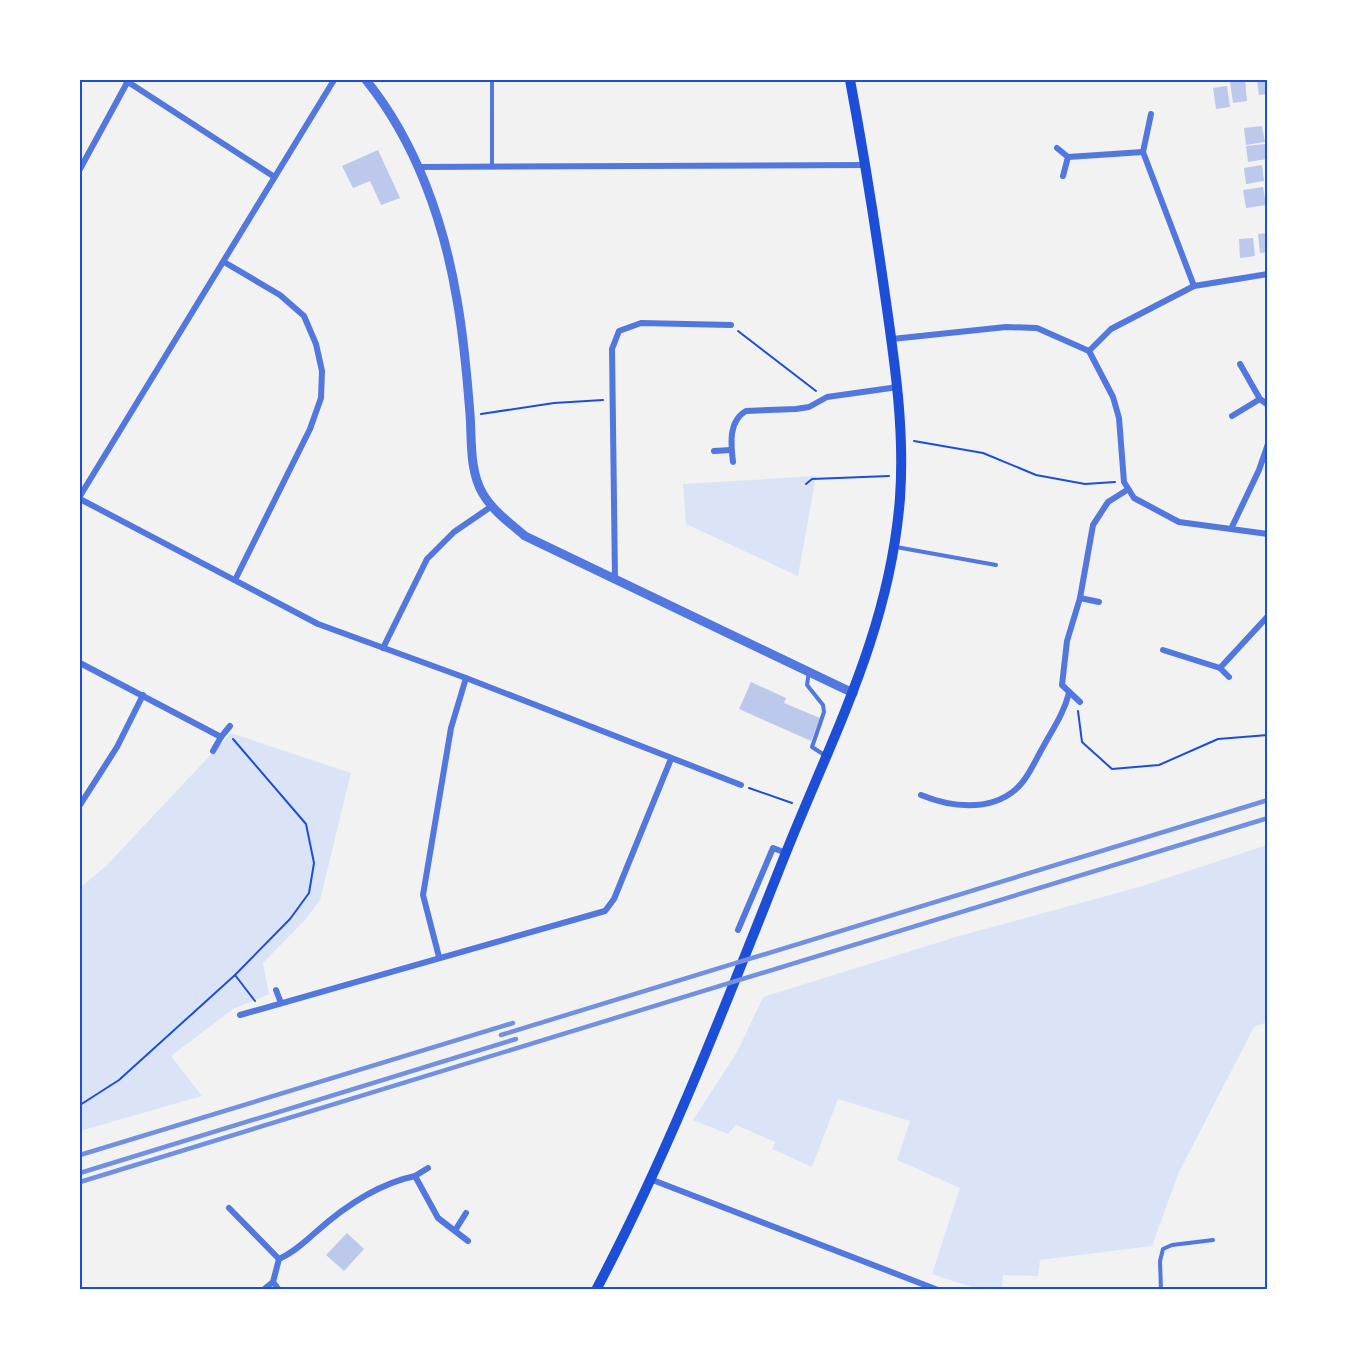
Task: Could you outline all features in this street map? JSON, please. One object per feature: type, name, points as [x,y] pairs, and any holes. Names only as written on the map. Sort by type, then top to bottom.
[{"type":"main road","points":[[596,1290],[650,1179],[721,1015],[853,693],[874,636],[895,547],[902,439],[899,387],[866,165],[850,80]]},
{"type":"street","points":[[80,169],[127,80],[273,177]]},
{"type":"street","points":[[334,80],[80,497],[318,624],[466,678],[741,785]]},
{"type":"street","points":[[366,80],[384,102],[420,167],[453,278],[465,352],[474,469],[482,492],[492,506],[525,536],[853,693]]},
{"type":"street","points":[[1151,114],[1143,152],[1194,286]]},
{"type":"street","points":[[1057,148],[1068,156],[1143,152]]},
{"type":"street","points":[[1063,176],[1068,156]]},
{"type":"street","points":[[420,167],[866,165]]},
{"type":"street","points":[[224,262],[280,295],[303,316],[316,344],[322,371],[321,398],[310,429],[235,580]]},
{"type":"street","points":[[1089,351],[1111,329],[1194,286],[1268,274]]},
{"type":"street","points":[[615,578],[612,349],[619,331],[641,323],[731,325]]},
{"type":"street","points":[[892,339],[1006,327],[1037,328],[1089,351],[1116,407],[1124,482],[1127,490],[1151,509],[1179,522],[1268,534]]},
{"type":"street","points":[[1240,364],[1260,399],[1268,405]]},
{"type":"street","points":[[733,462],[731,450],[734,427],[740,414],[746,411],[809,407],[827,397],[899,387]]},
{"type":"street","points":[[1232,416],[1260,399]]},
{"type":"street","points":[[1232,529],[1259,471],[1268,444]]},
{"type":"street","points":[[714,451],[731,450]]},
{"type":"street","points":[[1080,702],[1062,685],[1067,641],[1080,598],[1093,525],[1108,502],[1127,490]]},
{"type":"street","points":[[383,648],[428,559],[454,532],[492,506]]},
{"type":"street","points":[[1080,598],[1099,602]]},
{"type":"street","points":[[1220,668],[1268,616]]},
{"type":"street","points":[[1163,650],[1220,668],[1229,677]]},
{"type":"street","points":[[80,663],[221,737]]},
{"type":"street","points":[[439,957],[423,895],[451,728],[466,678]]},
{"type":"street","points":[[921,795],[941,802],[970,805],[1002,798],[1016,789],[1062,715],[1069,693]]},
{"type":"street","points":[[80,805],[117,747],[143,695]]},
{"type":"street","points":[[213,751],[230,726]]},
{"type":"street","points":[[240,1015],[605,910],[614,899],[671,759]]},
{"type":"street","points":[[738,930],[773,848],[786,853]]},
{"type":"street","points":[[276,990],[281,1004]]},
{"type":"street","points":[[262,1290],[273,1282],[279,1260],[297,1250],[316,1231],[361,1198],[390,1182],[416,1176],[428,1168]]},
{"type":"street","points":[[416,1176],[429,1206],[438,1218],[456,1229],[468,1241]]},
{"type":"street","points":[[650,1179],[938,1290]]},
{"type":"street","points":[[229,1208],[279,1260]]},
{"type":"street","points":[[456,1229],[466,1213]]},
{"type":"street","points":[[273,1282],[279,1290]]},
{"type":"lane","points":[[492,80],[492,167]]},
{"type":"lane","points":[[895,547],[996,565]]},
{"type":"lane","points":[[809,670],[807,685],[823,705],[824,712],[812,747],[826,756]]},
{"type":"lane","points":[[1161,1290],[1160,1260],[1163,1249],[1172,1245],[1213,1240]]},
{"type":"path","points":[[731,325],[813,392],[823,390]]},
{"type":"path","points":[[470,415],[554,403],[612,399]]},
{"type":"path","points":[[902,439],[983,453],[1036,475],[1085,484],[1124,482]]},
{"type":"path","points":[[806,484],[812,479],[901,476]]},
{"type":"path","points":[[1080,702],[1077,713],[1082,742],[1112,769],[1159,765],[1218,739],[1268,735]]},
{"type":"path","points":[[80,1105],[119,1080],[235,975],[290,919],[309,893],[314,863],[306,824],[234,739],[221,737]]},
{"type":"path","points":[[741,785],[805,808]]},
{"type":"path","points":[[235,975],[261,1008]]},
{"type":"shaded area","points":[[816,476],[798,576],[686,524],[683,484]]},
{"type":"shaded area","points":[[231,733],[351,773],[320,900],[305,920],[263,963],[269,994],[233,1009],[171,1056],[202,1096],[80,1131],[80,888],[106,866]]},
{"type":"shaded area","points":[[1267,845],[1267,1022],[1254,1027],[1179,1172],[1152,1246],[1040,1260],[1038,1276],[1003,1275],[1002,1289],[978,1289],[932,1274],[960,1188],[897,1160],[910,1121],[838,1099],[812,1167],[772,1149],[775,1142],[736,1125],[728,1134],[693,1120],[737,1052],[763,997],[959,936],[1139,887]]},
{"type":"building","points":[[1245,80],[1247,101],[1233,103],[1230,82]]},
{"type":"building","points":[[1257,80],[1268,80],[1268,94],[1259,95]]},
{"type":"building","points":[[1227,86],[1230,107],[1216,109],[1213,88]]},
{"type":"building","points":[[1262,126],[1265,142],[1246,145],[1244,128]]},
{"type":"building","points":[[1265,144],[1267,159],[1248,162],[1246,146]]},
{"type":"building","points":[[378,150],[400,198],[381,205],[370,181],[353,188],[342,166]]},
{"type":"building","points":[[1262,165],[1264,181],[1246,184],[1244,168]]},
{"type":"building","points":[[1263,187],[1266,205],[1246,208],[1243,190]]},
{"type":"building","points":[[1268,233],[1268,252],[1260,253],[1258,234]]},
{"type":"building","points":[[1253,238],[1255,256],[1240,258],[1239,239]]},
{"type":"building","points":[[751,682],[786,698],[784,703],[820,718],[811,741],[739,709]]},
{"type":"building","points":[[347,1233],[364,1249],[344,1271],[326,1255]]},
{"type":"railway","points":[[501,1035],[1268,800]]},
{"type":"railway","points":[[80,1182],[1268,818]]},
{"type":"railway","points":[[80,1155],[513,1023]]},
{"type":"railway","points":[[80,1173],[516,1039]]}]
